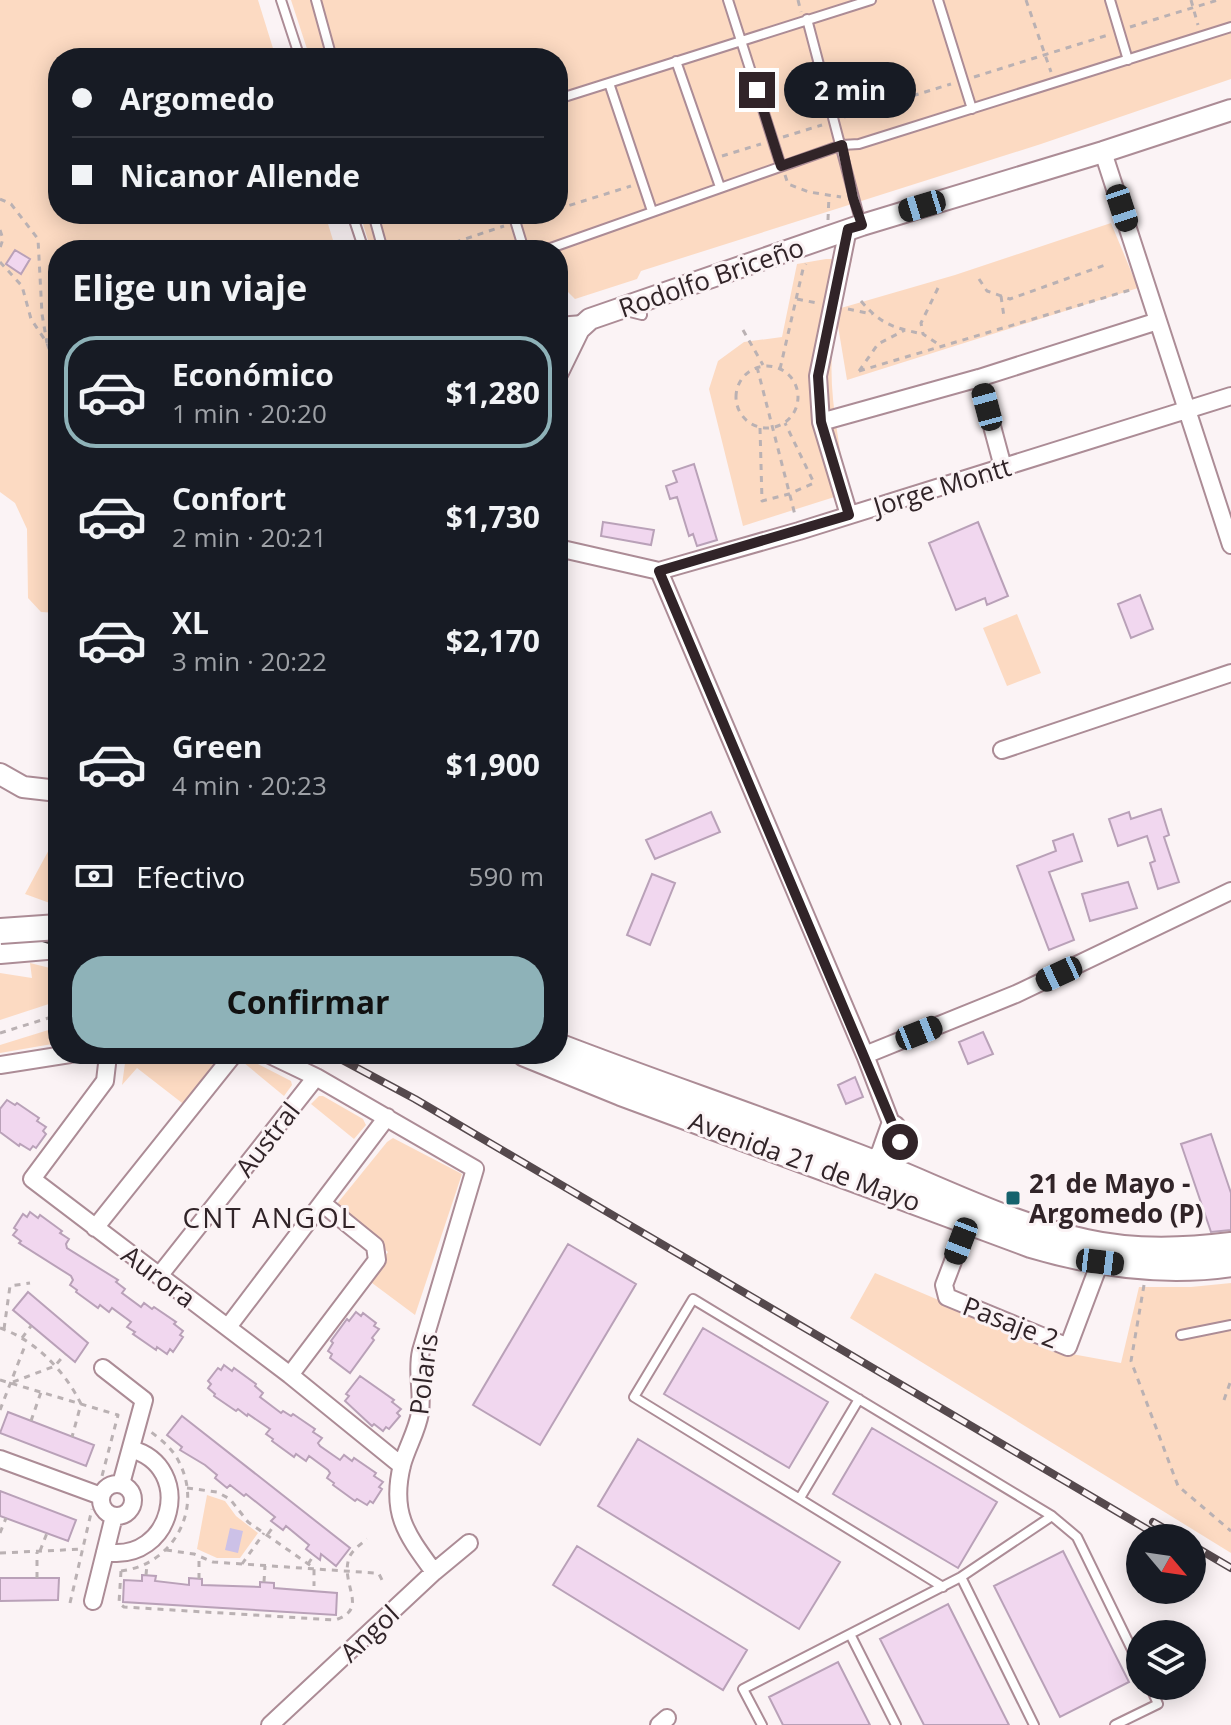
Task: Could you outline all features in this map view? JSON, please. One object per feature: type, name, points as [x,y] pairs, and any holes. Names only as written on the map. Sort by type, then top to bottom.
[{"type":"main road","points":[[0,931],[48,928]]},
{"type":"main road","points":[[0,951],[48,947]]},
{"type":"main road","name":"Avenida 21 de Mayo","points":[[568,1050],[876,1163],[1007,1218],[1086,1242],[1154,1250],[1231,1245]]},
{"type":"main road","name":"Avenida 21 de Mayo","points":[[549,1064],[1031,1245],[1100,1262],[1185,1268],[1231,1264]]},
{"type":"main road","points":[[844,1174],[876,1163],[887,1149],[893,1128]]},
{"type":"main road","points":[[893,1128],[929,1186]]},
{"type":"street","name":"Rodolfo Briceño","points":[[568,323],[583,324],[617,309],[766,264],[855,227],[1231,110]]},
{"type":"street","points":[[1103,152],[1231,545]]},
{"type":"street","points":[[849,515],[821,422],[818,376],[855,227]]},
{"type":"street","points":[[821,422],[979,378],[1158,321]]},
{"type":"street","points":[[568,353],[583,324]]},
{"type":"street","points":[[979,378],[1003,467]]},
{"type":"street","name":"Jorge Montt","points":[[568,550],[659,571],[799,531],[1231,396]]},
{"type":"street","points":[[659,571],[865,1055],[893,1128]]},
{"type":"street","points":[[1002,750],[1231,673]]},
{"type":"street","points":[[0,774],[23,787],[48,790]]},
{"type":"street","points":[[865,1055],[1016,994],[1231,891]]},
{"type":"street","points":[[0,1065],[48,1057]]},
{"type":"street","name":"Aurora","points":[[107,1064],[105,1081],[32,1179],[290,1375],[402,1466]]},
{"type":"street","points":[[95,1228],[226,1064]]},
{"type":"street","points":[[228,1327],[387,1117],[289,1064]]},
{"type":"street","name":"Austral","points":[[159,1276],[316,1077]]},
{"type":"street","name":"Polaris","points":[[387,1117],[475,1169],[421,1351],[418,1377],[420,1412],[402,1466],[398,1500],[399,1515],[406,1534],[434,1572]]},
{"type":"street","points":[[290,1375],[377,1260],[375,1246],[322,1203]]},
{"type":"street","name":"Pasaje 2","points":[[968,1222],[944,1285],[947,1297],[1068,1347],[1100,1262]]},
{"type":"street","points":[[103,1368],[144,1400],[121,1484]]},
{"type":"street","points":[[105,1552],[129,1552],[147,1544],[156,1536],[168,1515],[170,1491],[161,1469],[146,1455],[131,1449]]},
{"type":"street","points":[[0,1459],[97,1495],[104,1511],[114,1516],[128,1512],[133,1502],[130,1491],[121,1484],[106,1488],[97,1495]]},
{"type":"street","points":[[93,1601],[114,1516]]},
{"type":"street","name":"Angol","points":[[270,1725],[469,1543]]},
{"type":"lane","points":[[281,0],[297,48]]},
{"type":"lane","points":[[316,0],[329,48]]},
{"type":"lane","points":[[728,0],[781,166]]},
{"type":"lane","points":[[568,96],[871,0]]},
{"type":"lane","points":[[938,0],[972,109]]},
{"type":"lane","points":[[1110,0],[1128,60]]},
{"type":"lane","points":[[807,19],[842,145],[853,198],[855,227]]},
{"type":"lane","points":[[568,242],[842,145],[859,144],[1231,27]]},
{"type":"lane","points":[[676,61],[720,187]]},
{"type":"lane","points":[[609,83],[652,211]]},
{"type":"lane","points":[[617,309],[642,315]]},
{"type":"lane","points":[[943,1587],[634,1397],[693,1299],[1052,1516],[1077,1537],[1126,1637]]},
{"type":"lane","points":[[1181,1335],[1231,1325]]},
{"type":"lane","points":[[800,1498],[859,1399]]},
{"type":"lane","points":[[762,1725],[743,1689],[961,1577],[1052,1516]]},
{"type":"lane","points":[[961,1577],[1034,1725]]},
{"type":"lane","points":[[850,1634],[896,1725]]},
{"type":"lane","points":[[1115,1725],[1158,1704],[1156,1700]]},
{"type":"path","points":[[1026,0],[1054,83]]},
{"type":"path","points":[[1191,0],[1201,37]]},
{"type":"path","points":[[781,166],[788,184],[809,192],[853,198]]},
{"type":"path","points":[[568,206],[642,182]]},
{"type":"path","points":[[780,369],[803,269],[828,236],[829,195]]},
{"type":"path","points":[[0,199],[11,204],[38,239],[42,314],[48,346]]},
{"type":"path","points":[[458,240],[499,224]]},
{"type":"path","points":[[0,230],[3,239],[0,248]]},
{"type":"path","points":[[0,262],[22,286],[31,319],[47,343]]},
{"type":"path","points":[[979,279],[987,291],[1010,299],[1105,265]]},
{"type":"path","points":[[923,334],[921,323],[938,288]]},
{"type":"path","points":[[905,330],[878,344],[859,371],[1130,290]]},
{"type":"path","points":[[1001,296],[1004,317]]},
{"type":"path","points":[[861,301],[872,314],[892,327],[923,334],[941,346]]},
{"type":"path","points":[[743,330],[764,367]]},
{"type":"path","points":[[757,367],[799,531]]},
{"type":"path","points":[[757,367],[764,367],[780,369],[795,384],[798,394],[797,405],[785,423],[774,428],[760,428],[742,417],[735,397],[743,377],[757,367]]},
{"type":"path","points":[[760,428],[762,501],[814,483],[785,423]]},
{"type":"path","points":[[0,1033],[48,1018]]},
{"type":"path","points":[[30,1283],[10,1286],[2,1329],[22,1338],[55,1366],[73,1387],[81,1404],[72,1437]]},
{"type":"path","points":[[1144,1284],[1131,1361],[1178,1486],[1231,1531]]},
{"type":"path","points":[[22,1338],[31,1326]]},
{"type":"path","points":[[0,1410],[26,1342]]},
{"type":"path","points":[[10,1383],[55,1366],[65,1354]]},
{"type":"path","points":[[0,1380],[118,1415],[97,1495],[90,1500],[92,1509],[70,1603]]},
{"type":"path","points":[[1224,1400],[1231,1380]]},
{"type":"path","points":[[31,1421],[41,1392]]},
{"type":"path","points":[[177,1459],[183,1452]]},
{"type":"path","points":[[219,1493],[224,1486]]},
{"type":"path","points":[[187,1488],[219,1493],[230,1499],[243,1516],[314,1568]]},
{"type":"path","points":[[0,1533],[6,1518]]},
{"type":"path","points":[[242,1564],[275,1524]]},
{"type":"path","points":[[37,1578],[39,1551],[47,1533]]},
{"type":"path","points":[[121,1571],[119,1603],[124,1607],[335,1620],[347,1615],[352,1608],[347,1571],[352,1553],[367,1539]]},
{"type":"path","points":[[0,1553],[84,1549]]},
{"type":"path","points":[[166,1550],[213,1562],[375,1573],[382,1580]]},
{"type":"path","points":[[308,1564],[314,1555]]},
{"type":"path","points":[[199,1556],[199,1579]]},
{"type":"path","points":[[146,1575],[147,1564]]},
{"type":"path","points":[[264,1582],[265,1565]]},
{"type":"path","points":[[314,1568],[314,1586]]},
{"type":"shaded area","points":[[0,0],[258,0],[273,48],[48,48],[48,224],[328,224],[333,240],[48,240],[48,612],[41,612],[28,598],[27,529],[15,503],[0,492]]},
{"type":"shaded area","points":[[291,0],[1231,0],[1231,79],[1041,144],[641,271],[637,279],[575,299],[568,292],[568,240],[368,240],[363,224],[568,224],[568,48],[307,48]]},
{"type":"shaded area","points":[[1111,223],[1138,288],[847,380],[837,320],[832,384],[847,493],[743,526],[709,389],[718,361],[744,342],[782,337],[797,264],[852,259],[841,308],[955,275]]},
{"type":"shaded area","points":[[1017,614],[1041,673],[1007,686],[983,628]]},
{"type":"shaded area","points":[[48,851],[48,902],[25,894]]},
{"type":"shaded area","points":[[30,963],[48,968],[48,1004],[0,1020],[0,973],[32,978]]},
{"type":"shaded area","points":[[48,1030],[48,1045],[0,1053],[0,1045]]},
{"type":"shaded area","points":[[125,1064],[220,1064],[186,1106],[137,1068],[122,1085]]},
{"type":"shaded area","points":[[245,1064],[258,1064],[291,1081],[292,1085],[284,1096]]},
{"type":"shaded area","points":[[319,1096],[363,1119],[366,1125],[354,1139],[311,1104]]},
{"type":"shaded area","points":[[393,1138],[462,1174],[415,1315],[368,1280],[388,1252],[336,1205]]},
{"type":"shaded area","points":[[875,1273],[1061,1352],[1121,1363],[1139,1287],[1231,1283],[1231,1553],[1206,1538],[1206,1524],[1184,1524],[850,1318]]},
{"type":"shaded area","points":[[207,1495],[225,1501],[236,1516],[258,1533],[240,1558],[217,1558],[197,1549]]},
{"type":"shaded area","points":[[230,1528],[243,1531],[238,1553],[225,1550]]},
{"type":"building","points":[[15,250],[30,259],[21,274],[6,264]]},
{"type":"building","points":[[694,464],[717,540],[697,546],[693,534],[689,536],[677,497],[670,499],[666,486],[677,482],[673,471]]},
{"type":"building","points":[[603,522],[654,530],[651,545],[601,536]]},
{"type":"building","points":[[978,522],[1008,596],[987,605],[985,598],[956,610],[929,543]]},
{"type":"building","points":[[1140,595],[1153,629],[1131,638],[1118,604]]},
{"type":"building","points":[[1161,809],[1169,835],[1164,837],[1179,882],[1158,889],[1150,863],[1155,861],[1147,836],[1118,846],[1109,819],[1129,812],[1131,819]]},
{"type":"building","points":[[711,812],[720,832],[655,859],[646,840]]},
{"type":"building","points":[[1073,834],[1082,861],[1049,872],[1074,940],[1049,950],[1017,866],[1056,851],[1053,841]]},
{"type":"building","points":[[652,874],[675,883],[650,945],[627,935]]},
{"type":"building","points":[[1128,882],[1137,908],[1090,921],[1082,894]]},
{"type":"building","points":[[983,1032],[993,1054],[968,1064],[959,1042]]},
{"type":"building","points":[[855,1077],[863,1097],[846,1104],[838,1085]]},
{"type":"building","points":[[7,1100],[39,1118],[37,1121],[46,1127],[43,1131],[46,1134],[36,1148],[33,1146],[30,1150],[19,1146],[0,1132],[0,1109]]},
{"type":"building","points":[[1211,1134],[1231,1193],[1231,1230],[1211,1232],[1181,1144]]},
{"type":"building","points":[[30,1212],[38,1218],[40,1215],[62,1231],[60,1233],[69,1239],[67,1248],[118,1280],[116,1282],[125,1289],[122,1293],[141,1307],[144,1303],[152,1309],[154,1307],[176,1322],[174,1324],[183,1331],[180,1335],[183,1337],[173,1352],[170,1349],[167,1354],[157,1347],[156,1350],[133,1334],[135,1332],[127,1327],[131,1322],[112,1308],[109,1312],[100,1305],[98,1308],[70,1285],[73,1280],[71,1276],[19,1243],[21,1241],[13,1235],[17,1230],[14,1228],[23,1214],[27,1217]]},
{"type":"building","points":[[568,1244],[636,1284],[540,1445],[473,1405]]},
{"type":"building","points":[[28,1292],[88,1343],[75,1362],[13,1310]]},
{"type":"building","points":[[356,1312],[361,1316],[363,1313],[379,1329],[350,1373],[330,1358],[332,1354],[328,1351],[333,1343],[331,1341]]},
{"type":"building","points":[[703,1328],[828,1402],[789,1468],[664,1394]]},
{"type":"building","points":[[224,1365],[232,1371],[234,1368],[256,1384],[263,1393],[260,1397],[281,1413],[293,1414],[315,1429],[313,1432],[322,1438],[318,1443],[320,1446],[340,1460],[344,1455],[352,1461],[354,1458],[376,1473],[374,1476],[383,1482],[373,1503],[370,1501],[367,1505],[357,1499],[355,1501],[333,1485],[327,1478],[328,1470],[309,1456],[306,1461],[296,1454],[294,1457],[266,1434],[270,1429],[214,1396],[208,1388],[211,1384],[208,1381]]},
{"type":"building","points":[[360,1376],[394,1400],[392,1402],[401,1409],[397,1413],[400,1416],[389,1429],[386,1427],[383,1431],[374,1424],[372,1426],[345,1401],[349,1396],[346,1394]]},
{"type":"building","points":[[8,1412],[94,1445],[86,1466],[0,1433]]},
{"type":"building","points":[[182,1416],[350,1548],[336,1566],[321,1554],[320,1560],[306,1549],[309,1545],[286,1526],[283,1530],[271,1521],[275,1517],[246,1494],[244,1496],[230,1485],[227,1488],[205,1465],[180,1450],[182,1447],[167,1435]]},
{"type":"building","points":[[872,1428],[997,1502],[958,1568],[833,1494]]},
{"type":"building","points":[[638,1439],[840,1562],[799,1629],[598,1506]]},
{"type":"building","points":[[0,1491],[76,1520],[68,1541],[0,1516]]},
{"type":"building","points":[[577,1546],[747,1650],[723,1690],[553,1585]]},
{"type":"building","points":[[1063,1551],[1126,1676],[1126,1684],[1060,1717],[994,1586]]},
{"type":"building","points":[[142,1575],[156,1576],[155,1581],[189,1585],[189,1578],[202,1579],[202,1585],[260,1587],[260,1582],[274,1583],[274,1588],[337,1593],[336,1615],[123,1602],[124,1580],[142,1581]]},
{"type":"building","points":[[0,1578],[59,1578],[58,1600],[0,1601]]},
{"type":"building","points":[[948,1604],[1009,1725],[924,1725],[880,1639]]},
{"type":"building","points":[[838,1662],[870,1725],[783,1725],[769,1697]]},
{"type":"railway","points":[[0,924],[48,940]]},
{"type":"railway","points":[[350,1064],[415,1099],[1138,1524]]},
{"type":"railway","points":[[1153,1522],[1156,1524]]},
{"type":"railway","points":[[1206,1553],[1231,1568]]},
{"type":"place","name":"21 de Mayo - Argomedo (P)","points":[[1013,1198]]},
{"type":"district","name":"CNT ANGOL","points":[[270,1217]]},
{"type":"route","points":[[757,90],[781,166],[842,145],[862,225],[848,229],[818,376],[821,422],[849,515],[659,571],[900,1142]]}]
